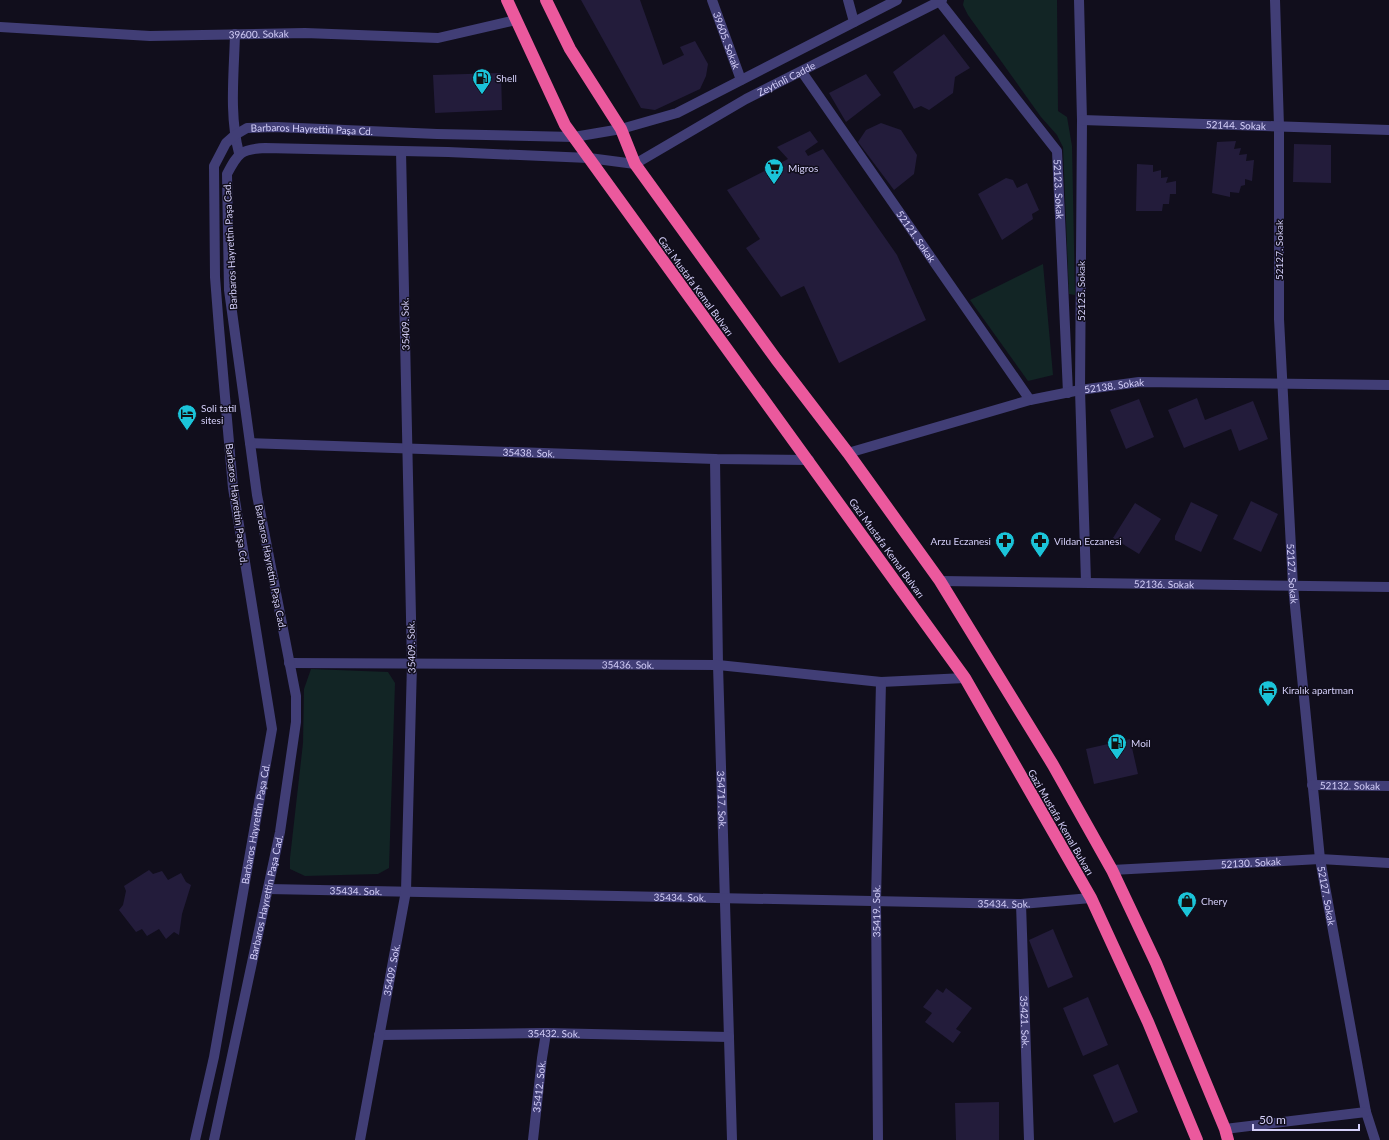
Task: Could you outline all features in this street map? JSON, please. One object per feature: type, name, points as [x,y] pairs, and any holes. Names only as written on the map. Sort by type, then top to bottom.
[{"type":"highway","name":"Gazi Mustafa Kemal Bulvarı","points":[[507,0],[565,125],[809,460],[965,678],[1091,898],[1148,1022],[1197,1140]]},
{"type":"highway","name":"Gazi Mustafa Kemal Bulvarı","points":[[546,0],[570,48],[621,129],[635,164],[776,359],[848,453],[940,581],[1053,765],[1112,870],[1156,963],[1227,1134]]},
{"type":"street","name":"39605. Sokak","points":[[712,0],[741,80]]},
{"type":"street","points":[[848,0],[854,22]]},
{"type":"street","name":"Zeytinli Cadde","points":[[621,129],[677,113],[897,0]]},
{"type":"street","name":"Zeytinli Cadde","points":[[635,164],[746,99],[802,72],[940,0]]},
{"type":"street","name":"52123. Sokak","points":[[940,0],[1057,151],[1068,393]]},
{"type":"street","name":"52125. Sokak","points":[[1079,0],[1082,120],[1080,390],[1086,582]]},
{"type":"street","name":"52127. Sokak","points":[[1275,0],[1279,126],[1279,319],[1293,586],[1320,859],[1366,1112],[1375,1140]]},
{"type":"street","name":"39600. Sokak","points":[[0,27],[150,36],[305,33],[438,38],[516,20]]},
{"type":"street","points":[[234,34],[234,135],[239,153],[251,148],[401,151],[589,158],[635,164]]},
{"type":"street","name":"52121. Sokak","points":[[802,72],[1030,400]]},
{"type":"street","name":"52144. Sokak","points":[[1082,120],[1389,130]]},
{"type":"street","name":"Barbaros Hayrettin Paşa Cd.","points":[[195,1140],[214,1057],[272,729],[233,488],[215,277],[214,166],[226,143],[234,135],[247,128],[276,127],[437,134],[574,137],[621,129]]},
{"type":"street","name":"35409. Sok.","points":[[360,1140],[406,892],[412,664],[401,151]]},
{"type":"street","name":"Barbaros Hayrettin Paşa Cad.","points":[[214,1140],[280,832],[296,722],[296,696],[256,495],[229,290],[226,174],[239,153]]},
{"type":"street","name":"52138. Sokak","points":[[848,453],[1030,400],[1080,390],[1139,382],[1282,385],[1389,385]]},
{"type":"street","name":"35438. Sok.","points":[[250,442],[715,459],[809,460]]},
{"type":"street","name":"354717. Sok.","points":[[715,459],[718,665],[732,1140]]},
{"type":"street","name":"52136. Sokak","points":[[940,581],[1389,587]]},
{"type":"street","name":"35436. Sok.","points":[[289,663],[718,665],[881,682],[965,678]]},
{"type":"street","name":"35419. Sok.","points":[[878,1140],[876,901],[881,682]]},
{"type":"street","name":"52132. Sokak","points":[[1312,785],[1389,786]]},
{"type":"street","name":"52130. Sokak","points":[[1112,870],[1320,859],[1389,863]]},
{"type":"street","name":"35434. Sok.","points":[[268,889],[1021,904],[1091,898]]},
{"type":"street","name":"35421. Sok.","points":[[1021,904],[1029,1140]]},
{"type":"street","name":"35432. Sok.","points":[[379,1034],[546,1033],[729,1037]]},
{"type":"street","name":"35412. Sok.","points":[[533,1140],[546,1033]]},
{"type":"street","points":[[1227,1134],[1366,1112]]},
{"type":"green space","points":[[964,0],[1057,0],[1058,111],[1067,117],[1072,146],[1075,295],[1069,294],[1063,147],[1057,135],[1041,117],[968,15],[963,5]]},
{"type":"green space","points":[[1043,264],[1053,375],[1028,381],[970,300]]},
{"type":"green space","points":[[311,669],[388,672],[395,683],[389,868],[378,874],[305,876],[290,869],[303,743],[304,689]]},
{"type":"building","points":[[581,0],[640,0],[663,65],[684,55],[680,47],[695,41],[708,64],[706,76],[700,89],[655,110],[641,108]]},
{"type":"building","points":[[944,34],[970,68],[955,77],[953,93],[929,110],[921,106],[914,109],[893,72]]},
{"type":"building","points":[[501,73],[502,110],[435,113],[433,75]]},
{"type":"building","points":[[866,74],[881,95],[846,122],[829,93]]},
{"type":"building","points":[[881,123],[901,130],[917,155],[914,174],[894,190],[858,142],[866,130]]},
{"type":"building","points":[[810,131],[818,142],[805,151],[808,156],[823,149],[897,255],[926,320],[839,363],[804,286],[781,297],[746,248],[760,239],[727,190],[788,159],[777,147]]},
{"type":"building","points":[[1236,141],[1234,149],[1241,148],[1239,155],[1247,154],[1246,161],[1254,160],[1252,181],[1245,179],[1245,185],[1241,186],[1239,193],[1230,192],[1230,197],[1212,193],[1217,142]]},
{"type":"building","points":[[1294,144],[1331,145],[1331,183],[1293,182]]},
{"type":"building","points":[[1137,164],[1153,165],[1153,172],[1161,170],[1161,178],[1168,177],[1166,183],[1176,181],[1176,194],[1170,194],[1169,204],[1163,204],[1162,211],[1136,211]]},
{"type":"building","points":[[1006,178],[1013,180],[1017,188],[1027,183],[1039,210],[1032,214],[1033,219],[1002,240],[978,194]]},
{"type":"building","points":[[1197,398],[1205,420],[1253,401],[1268,439],[1239,451],[1231,429],[1184,448],[1168,410]]},
{"type":"building","points":[[1139,399],[1154,437],[1126,449],[1110,410]]},
{"type":"building","points":[[1251,501],[1278,514],[1261,552],[1233,539]]},
{"type":"building","points":[[1191,502],[1218,515],[1201,552],[1175,540],[1175,536]]},
{"type":"building","points":[[1135,503],[1161,519],[1139,554],[1113,538]]},
{"type":"building","points":[[1130,739],[1138,774],[1094,784],[1086,749]]},
{"type":"building","points":[[149,870],[153,874],[162,871],[168,880],[181,873],[186,882],[191,885],[182,914],[179,935],[174,932],[166,939],[159,929],[147,936],[142,929],[136,932],[119,910],[123,905],[126,891],[124,886]]},
{"type":"building","points":[[1053,929],[1073,977],[1048,988],[1029,940]]},
{"type":"building","points":[[946,988],[972,1008],[956,1029],[961,1032],[953,1043],[925,1022],[932,1013],[923,1007],[937,989],[943,993]]},
{"type":"building","points":[[1088,997],[1108,1045],[1083,1056],[1063,1008]]},
{"type":"building","points":[[1118,1064],[1138,1112],[1114,1123],[1093,1075]]},
{"type":"building","points":[[999,1102],[999,1140],[956,1140],[955,1103]]},
{"type":"place","name":"Shell","points":[[482,95]]},
{"type":"place","name":"Migros","points":[[774,185]]},
{"type":"place","name":"Soli tatil sitesi","points":[[187,431]]},
{"type":"place","name":"Arzu Eczanesi","points":[[1005,558]]},
{"type":"place","name":"Vildan Eczanesi","points":[[1040,558]]},
{"type":"place","name":"Kiralık apartman","points":[[1268,707]]},
{"type":"place","name":"Moil","points":[[1117,760]]},
{"type":"place","name":"Chery","points":[[1187,918]]}]
